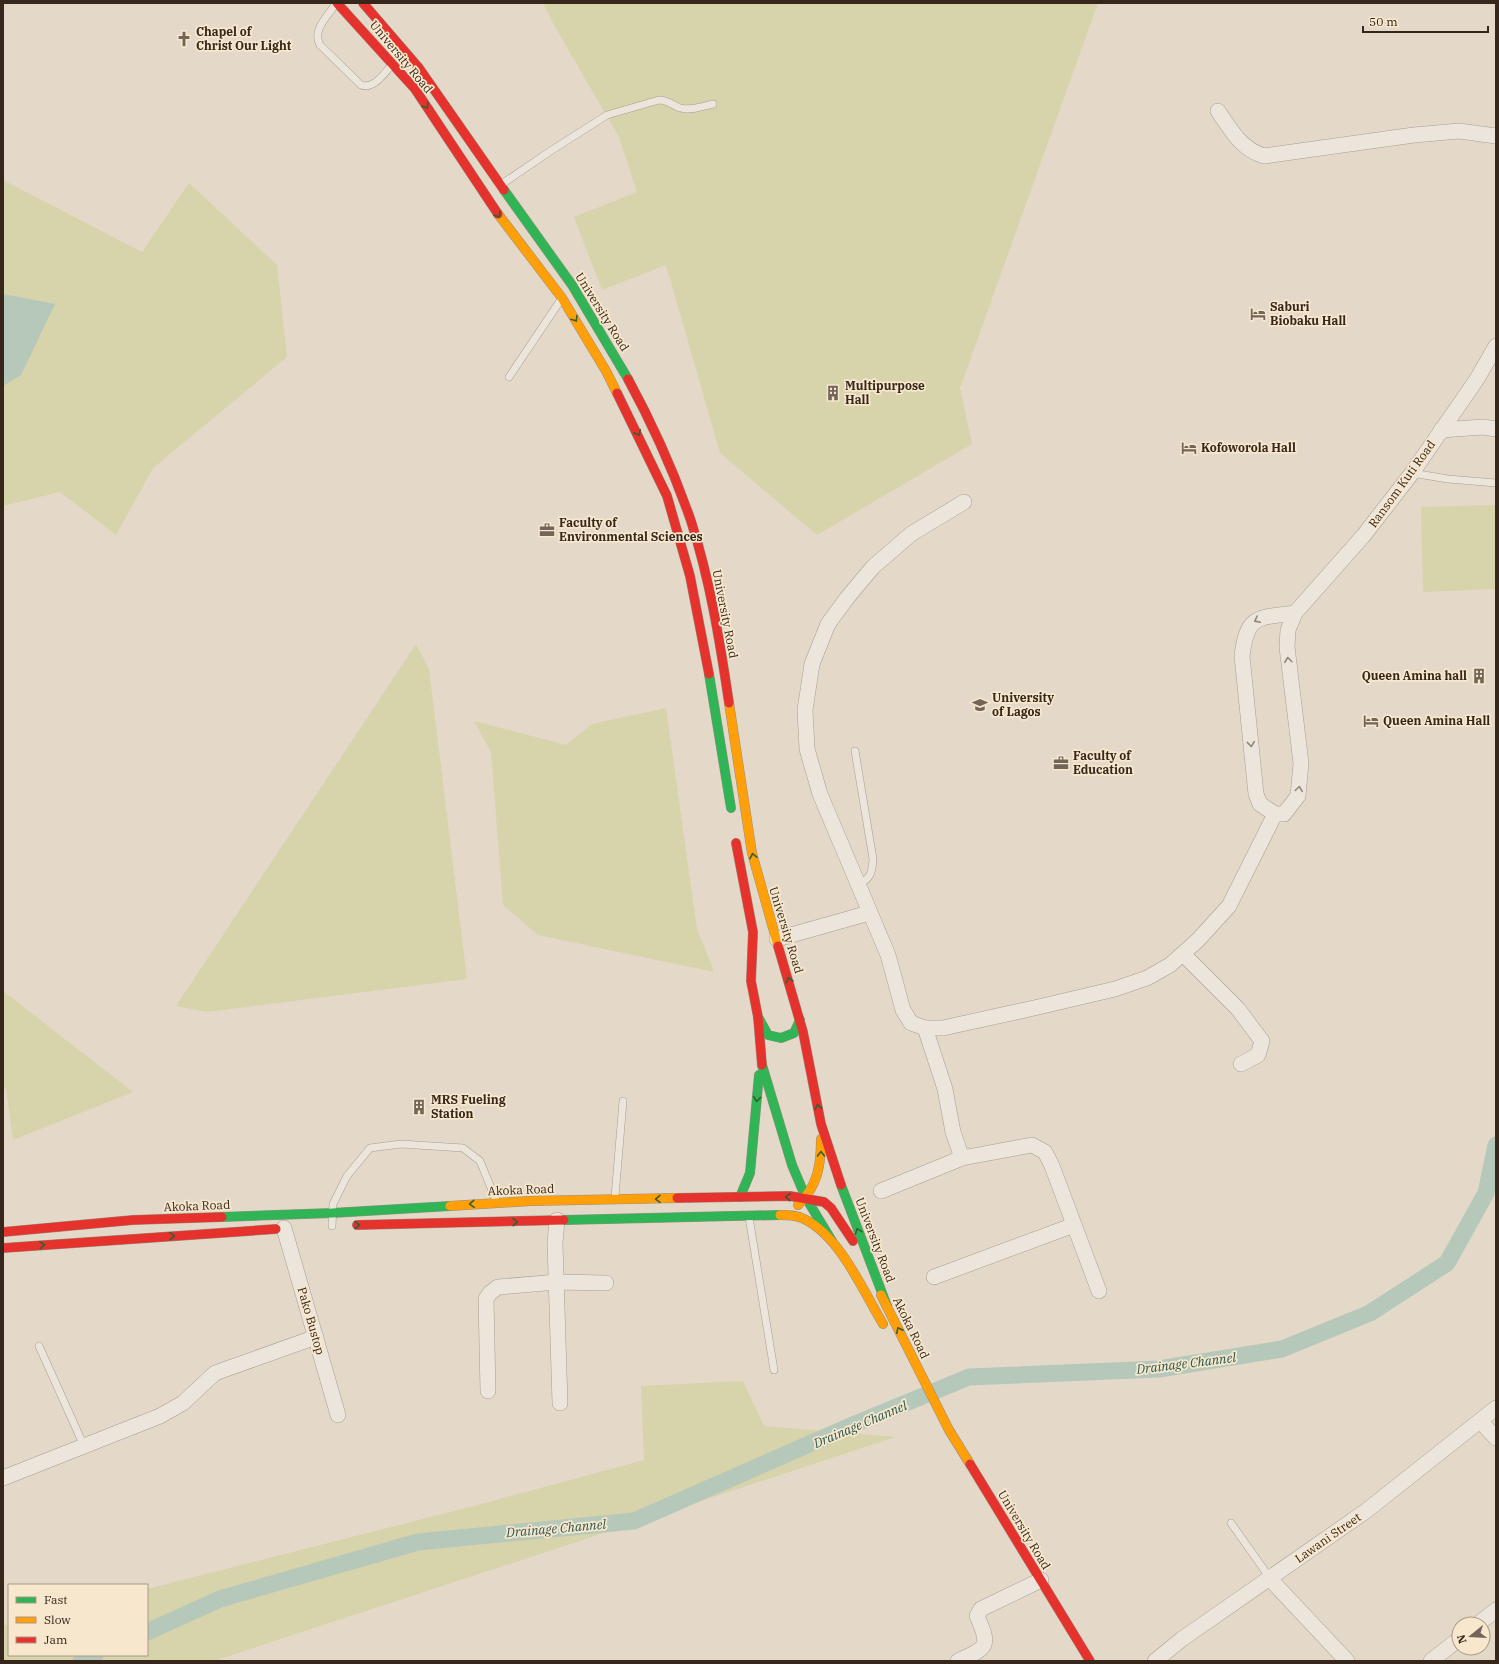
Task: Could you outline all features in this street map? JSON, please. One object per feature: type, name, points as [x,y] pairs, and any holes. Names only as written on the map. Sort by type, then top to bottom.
[{"type":"main road","name":"University Road","points":[[337,3],[394,64],[415,89],[494,192],[572,286],[615,355],[658,438],[691,522],[706,576],[715,620],[752,852],[765,906],[777,939],[800,1020],[821,1122],[849,1207],[887,1306]]},
{"type":"main road","name":"University Road","points":[[363,3],[416,63],[443,100],[494,192],[502,220],[562,298],[610,378],[667,496],[681,539],[699,617],[733,820]]},
{"type":"main road","points":[[735,836],[753,932],[751,981],[758,1017],[761,1060],[750,1173],[740,1197]]},
{"type":"main road","points":[[758,1017],[768,1035],[782,1038],[794,1033],[800,1020]]},
{"type":"main road","points":[[761,1060],[771,1099],[789,1157],[806,1198],[874,1310],[928,1390]]},
{"type":"main road","points":[[779,1216],[794,1208],[806,1198],[818,1177],[821,1167],[821,1122]]},
{"type":"main road","name":"Akoka Road","points":[[3,1232],[133,1220],[332,1213],[498,1212],[615,1200],[790,1196],[806,1198],[824,1202],[831,1208],[848,1232],[887,1306],[928,1390]]},
{"type":"main road","points":[[336,1226],[498,1212],[557,1220],[748,1215],[805,1218],[815,1224],[832,1241]]},
{"type":"main road","points":[[3,1248],[287,1228]]},
{"type":"main road","name":"University Road","points":[[928,1390],[949,1430],[1090,1661]]},
{"type":"street","points":[[1218,111],[1241,144],[1253,153],[1264,156],[1414,135],[1459,131],[1496,136]]},
{"type":"street","name":"Ransom Kuti Road","points":[[1295,613],[1364,535],[1412,473],[1477,379],[1496,346]]},
{"type":"street","points":[[1441,430],[1483,427],[1496,429]]},
{"type":"street","points":[[964,502],[911,534],[873,567],[828,624],[812,664],[805,710],[807,749],[820,794],[857,885],[888,955],[903,1010],[911,1023],[925,1028],[943,1028],[1115,989],[1147,978],[1170,965],[1198,940],[1229,906],[1275,814]]},
{"type":"street","points":[[1295,613],[1288,630],[1287,647],[1301,763],[1300,786],[1298,796],[1287,812],[1284,814],[1275,814],[1260,804],[1256,794],[1242,656],[1244,635],[1251,623],[1261,617],[1295,613]]},
{"type":"street","points":[[777,939],[869,913]]},
{"type":"street","points":[[1183,954],[1238,1009],[1262,1041],[1258,1055],[1241,1064]]},
{"type":"street","points":[[925,1028],[945,1089],[953,1132],[962,1158]]},
{"type":"street","points":[[881,1191],[962,1158],[1032,1145],[1045,1152],[1098,1291]]},
{"type":"street","points":[[557,1220],[555,1243],[560,1403]]},
{"type":"street","points":[[934,1277],[1074,1225]]},
{"type":"street","name":"Pako Bustop","points":[[287,1228],[338,1414]]},
{"type":"street","points":[[488,1391],[486,1299],[490,1293],[498,1287],[557,1282],[606,1283]]},
{"type":"street","points":[[3,1478],[160,1416],[183,1403],[215,1373],[316,1337]]},
{"type":"street","name":"Lawani Street","points":[[1155,1661],[1182,1639],[1366,1511],[1496,1408]]},
{"type":"street","points":[[1480,1421],[1496,1438]]},
{"type":"street","points":[[1270,1579],[1347,1661]]},
{"type":"street","points":[[958,1661],[980,1651],[985,1642],[984,1632],[977,1616],[981,1609],[1040,1580]]},
{"type":"street","points":[[1431,1661],[1451,1645]]},
{"type":"lane","points":[[337,3],[318,30],[317,39],[320,45],[362,85],[365,86],[374,84],[394,64]]},
{"type":"lane","points":[[494,192],[549,152],[607,115],[659,100],[666,100],[681,108],[713,104]]},
{"type":"lane","points":[[509,377],[562,298],[572,286]]},
{"type":"lane","points":[[1412,473],[1448,479],[1496,483]]},
{"type":"lane","points":[[855,751],[872,859],[872,873],[868,880],[857,885]]},
{"type":"lane","points":[[615,1200],[623,1101]]},
{"type":"lane","points":[[336,1226],[332,1213],[333,1204],[347,1176],[370,1148],[401,1144],[463,1148],[480,1161],[498,1212]]},
{"type":"lane","points":[[748,1215],[774,1370]]},
{"type":"lane","points":[[39,1346],[84,1447]]},
{"type":"lane","points":[[1231,1523],[1270,1579]]},
{"type":"shaded area","points":[[543,3],[1098,3],[960,388],[972,444],[817,535],[720,453],[666,265],[602,290],[574,217],[637,192],[619,137],[555,27]]},
{"type":"shaded area","points":[[3,180],[142,252],[189,183],[277,265],[287,357],[153,468],[116,535],[60,492],[3,506]]},
{"type":"shaded area","points":[[3,294],[55,304],[21,375],[3,386]]},
{"type":"shaded area","points":[[1496,505],[1496,589],[1423,592],[1421,507]]},
{"type":"shaded area","points":[[416,644],[429,669],[467,979],[207,1012],[176,1006]]},
{"type":"shaded area","points":[[666,708],[697,929],[714,972],[538,935],[503,905],[491,752],[474,721],[566,745],[592,724]]},
{"type":"shaded area","points":[[3,991],[133,1092],[13,1140],[6,1088],[3,1086]]},
{"type":"shaded area","points":[[743,1381],[764,1426],[896,1437],[214,1661],[3,1661],[3,1626],[8,1624],[8,1656],[148,1656],[148,1589],[474,1506],[644,1460],[641,1386]]},
{"type":"waterway","name":"Drainage Channel","points":[[148,1632],[220,1599],[418,1542],[634,1521],[855,1424],[969,1377],[1159,1369],[1282,1349],[1370,1313],[1447,1263],[1486,1193],[1496,1145]]},
{"type":"waterway","name":"Drainage Channel","points":[[81,1661],[93,1656]]},
{"type":"traffic: fast","points":[[504,190],[572,285],[628,379]]},
{"type":"traffic: fast","points":[[709,674],[731,808]]},
{"type":"traffic: fast","points":[[758,1017],[768,1035],[781,1038],[794,1033],[800,1020]]},
{"type":"traffic: fast","points":[[762,1065],[792,1165],[806,1198],[832,1241]]},
{"type":"traffic: fast","points":[[740,1197],[750,1173],[759,1075]]},
{"type":"traffic: fast","points":[[841,1185],[887,1306]]},
{"type":"traffic: fast","points":[[222,1217],[332,1213],[450,1206]]},
{"type":"traffic: fast","points":[[564,1220],[780,1215]]},
{"type":"traffic: slow","points":[[498,214],[562,298],[606,371],[617,393]]},
{"type":"traffic: slow","points":[[729,703],[752,853],[778,946]]},
{"type":"traffic: slow","points":[[798,1205],[805,1198],[817,1175],[821,1139]]},
{"type":"traffic: slow","points":[[450,1206],[530,1201],[677,1198]]},
{"type":"traffic: slow","points":[[780,1215],[801,1218],[817,1227],[829,1238],[850,1266],[883,1324]]},
{"type":"traffic: slow","points":[[881,1295],[949,1430],[970,1464]]},
{"type":"traffic: jam","points":[[337,3],[415,89],[498,214]]},
{"type":"traffic: jam","points":[[363,3],[419,68],[504,190]]},
{"type":"traffic: jam","points":[[628,379],[646,414],[678,485],[698,543],[718,634],[729,703]]},
{"type":"traffic: jam","points":[[617,393],[667,496],[690,576],[709,674]]},
{"type":"traffic: jam","points":[[736,843],[753,932],[751,981],[758,1017],[762,1065]]},
{"type":"traffic: jam","points":[[778,946],[803,1032],[821,1124],[841,1185]]},
{"type":"traffic: jam","points":[[677,1198],[790,1196],[824,1202],[831,1208],[853,1241]]},
{"type":"traffic: jam","points":[[3,1232],[133,1220],[222,1217]]},
{"type":"traffic: jam","points":[[357,1225],[564,1220]]},
{"type":"traffic: jam","points":[[3,1248],[276,1229]]},
{"type":"traffic: jam","points":[[970,1464],[1090,1661]]},
{"type":"place","name":"Chapel of Christ Our Light","points":[[184,39]]},
{"type":"place","name":"Saburi Biobaku Hall","points":[[1258,314]]},
{"type":"place","name":"Multipurpose Hall","points":[[833,393]]},
{"type":"place","name":"Kofoworola Hall","points":[[1189,448]]},
{"type":"place","name":"Faculty of Environmental Sciences","points":[[547,530]]},
{"type":"place","name":"Queen Amina hall","points":[[1479,676]]},
{"type":"place","name":"University of Lagos","points":[[980,705]]},
{"type":"place","name":"Queen Amina Hall","points":[[1371,721]]},
{"type":"place","name":"Faculty of Education","points":[[1061,763]]},
{"type":"place","name":"MRS Fueling Station","points":[[419,1107]]}]
